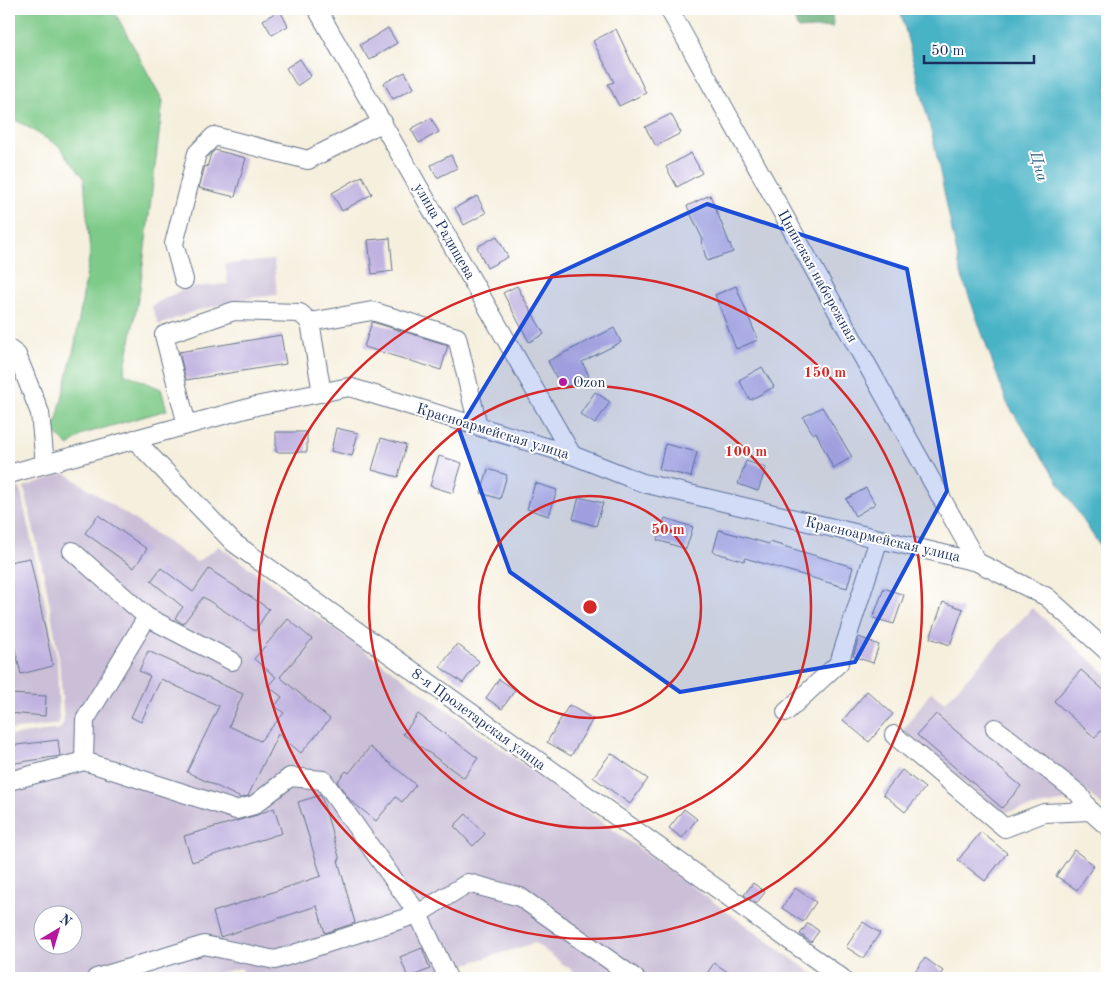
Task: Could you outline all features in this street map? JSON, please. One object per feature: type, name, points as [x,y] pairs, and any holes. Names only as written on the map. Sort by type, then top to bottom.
[{"type":"street","name":"улица Радищева","points":[[317,9],[572,455]]},
{"type":"street","name":"Цнинская набережная","points":[[669,9],[977,562]]},
{"type":"street","points":[[184,280],[174,244],[197,153],[214,136],[308,160],[383,122]]},
{"type":"street","points":[[187,425],[164,335],[234,311],[300,313],[310,322],[322,393]]},
{"type":"street","points":[[310,322],[372,311],[457,336],[478,426]]},
{"type":"street","points":[[9,348],[17,355],[40,413],[45,464]]},
{"type":"street","name":"Красноармейская улица","points":[[9,474],[256,406],[349,388],[572,455],[643,483],[977,562]]},
{"type":"street","name":"8-я Пролетарская улица","points":[[134,440],[234,543],[842,978]]},
{"type":"street","points":[[786,712],[839,663],[879,539]]},
{"type":"street","points":[[72,551],[147,618],[232,661]]},
{"type":"street","points":[[977,562],[1047,597],[1107,651]]},
{"type":"street","points":[[84,761],[84,720],[147,618]]},
{"type":"street","points":[[995,728],[1079,794],[1090,811],[1107,826]]},
{"type":"street","points":[[894,734],[1005,828],[1044,813],[1090,811]]},
{"type":"street","points":[[9,781],[84,761],[236,810],[254,805],[290,777],[323,780],[418,914],[446,972]]},
{"type":"street","points":[[96,978],[204,945],[275,960],[418,914],[468,883],[520,897],[635,978]]},
{"type":"highlighted area","points":[[707,204],[907,269],[947,491],[855,662],[680,692],[510,572],[459,429],[552,276]]},
{"type":"shaded area","points":[[274,260],[277,295],[249,298],[195,311],[159,325],[151,306],[185,288],[228,284],[225,264]]},
{"type":"shaded area","points":[[65,473],[197,562],[219,546],[819,978],[582,978],[535,943],[420,978],[247,978],[241,968],[196,978],[9,978],[9,736],[60,729],[64,722],[59,659],[46,584],[24,487]]},
{"type":"shaded area","points":[[20,488],[57,659],[59,724],[9,730],[9,490]]},
{"type":"shaded area","points":[[1032,608],[1107,675],[1107,810],[1083,789],[1072,800],[1000,813],[903,730],[931,692],[945,702]]},
{"type":"green space","points":[[9,9],[113,9],[163,101],[140,289],[124,373],[161,389],[167,410],[83,434],[69,446],[54,432],[75,344],[90,253],[84,178],[59,146],[9,116]]},
{"type":"green space","points":[[790,9],[832,9],[833,27],[798,29]]},
{"type":"water","name":"Цна","points":[[900,9],[1107,9],[1107,557],[1007,403],[961,274],[934,143]]},
{"type":"building","points":[[280,10],[288,26],[272,35],[263,20]]},
{"type":"building","points":[[388,28],[397,43],[369,60],[360,45]]},
{"type":"building","points":[[616,29],[646,93],[619,106],[608,84],[614,82],[593,41]]},
{"type":"building","points":[[300,59],[311,76],[297,86],[286,68]]},
{"type":"building","points":[[405,72],[414,88],[393,99],[384,83]]},
{"type":"building","points":[[671,114],[681,133],[656,146],[645,127]]},
{"type":"building","points":[[431,118],[439,132],[419,143],[411,129]]},
{"type":"building","points":[[215,150],[246,158],[235,197],[199,188],[205,166],[207,167],[211,154]]},
{"type":"building","points":[[691,153],[702,173],[677,187],[666,167]]},
{"type":"building","points":[[451,155],[457,168],[437,178],[431,165]]},
{"type":"building","points":[[362,176],[372,194],[342,211],[332,193]]},
{"type":"building","points":[[710,195],[733,252],[707,261],[701,241],[703,240],[687,206]]},
{"type":"building","points":[[477,196],[486,213],[464,225],[455,208]]},
{"type":"building","points":[[497,236],[508,257],[487,268],[477,247]]},
{"type":"building","points":[[390,238],[393,271],[372,274],[368,240]]},
{"type":"building","points":[[517,286],[544,334],[529,342],[503,293]]},
{"type":"building","points":[[736,286],[758,340],[736,349],[715,295]]},
{"type":"building","points":[[372,322],[448,345],[441,370],[364,347]]},
{"type":"building","points":[[614,328],[621,342],[582,362],[589,376],[562,389],[548,361]]},
{"type":"building","points":[[281,335],[286,364],[186,380],[179,352]]},
{"type":"building","points":[[762,367],[774,387],[750,400],[739,380]]},
{"type":"building","points":[[595,392],[610,402],[595,424],[580,414]]},
{"type":"building","points":[[822,407],[852,457],[833,468],[816,432],[813,434],[803,417]]},
{"type":"building","points":[[336,428],[358,433],[352,456],[331,451]]},
{"type":"building","points":[[276,432],[307,432],[307,452],[276,452]]},
{"type":"building","points":[[381,438],[406,445],[398,477],[372,470]]},
{"type":"building","points":[[665,444],[697,452],[691,477],[659,469]]},
{"type":"building","points":[[439,456],[462,463],[453,493],[430,486]]},
{"type":"building","points":[[746,461],[766,468],[758,491],[738,484]]},
{"type":"building","points":[[488,469],[507,475],[500,499],[481,493]]},
{"type":"building","points":[[535,483],[557,490],[549,516],[527,509]]},
{"type":"building","points":[[866,488],[875,504],[855,516],[846,499]]},
{"type":"building","points":[[579,497],[603,503],[596,526],[573,519]]},
{"type":"building","points":[[98,515],[147,549],[134,568],[85,533]]},
{"type":"building","points":[[665,518],[693,527],[686,549],[657,540]]},
{"type":"building","points":[[719,530],[769,544],[770,542],[853,567],[847,588],[745,558],[744,561],[713,552]]},
{"type":"building","points":[[30,558],[53,666],[21,674],[12,636],[9,637],[9,562]]},
{"type":"building","points":[[161,568],[193,592],[209,569],[269,609],[255,631],[203,597],[183,624],[175,618],[183,607],[151,581]]},
{"type":"building","points":[[884,588],[904,595],[894,624],[873,618]]},
{"type":"building","points":[[943,602],[963,609],[950,645],[930,638]]},
{"type":"building","points":[[288,619],[312,639],[280,677],[330,719],[301,753],[278,734],[248,796],[241,798],[187,772],[219,706],[161,679],[141,722],[131,717],[150,676],[139,671],[148,651],[243,694],[229,726],[260,741],[284,713],[275,706],[282,697],[268,686],[276,677],[254,659]]},
{"type":"building","points":[[859,637],[879,645],[873,663],[853,656]]},
{"type":"building","points":[[457,644],[479,661],[463,683],[440,667]]},
{"type":"building","points":[[1081,670],[1107,693],[1107,723],[1095,738],[1054,701]]},
{"type":"building","points":[[499,679],[515,690],[502,709],[486,698]]},
{"type":"building","points":[[867,691],[893,714],[869,742],[843,720]]},
{"type":"building","points":[[9,694],[46,696],[45,716],[9,713]]},
{"type":"building","points":[[569,705],[593,719],[571,756],[547,742]]},
{"type":"building","points":[[418,714],[478,758],[464,778],[403,734]]},
{"type":"building","points":[[936,714],[1021,786],[1002,808],[917,735]]},
{"type":"building","points":[[58,740],[60,756],[9,764],[9,746]]},
{"type":"building","points":[[370,747],[416,785],[402,802],[396,797],[376,821],[350,800],[337,782],[346,771],[349,773]]},
{"type":"building","points":[[611,753],[648,779],[630,804],[593,777]]},
{"type":"building","points":[[902,770],[925,788],[905,812],[883,794]]},
{"type":"building","points":[[321,795],[340,860],[338,860],[355,923],[325,933],[317,906],[220,937],[213,912],[321,876],[298,802]]},
{"type":"building","points":[[274,808],[282,833],[192,862],[184,836],[257,815]]},
{"type":"building","points":[[684,809],[697,819],[682,838],[669,828]]},
{"type":"building","points":[[466,814],[485,834],[473,846],[454,826]]},
{"type":"building","points":[[981,832],[1007,853],[985,881],[958,860]]},
{"type":"building","points":[[1074,850],[1094,865],[1077,890],[1056,876]]},
{"type":"building","points":[[753,883],[765,892],[756,904],[744,895]]},
{"type":"building","points":[[795,888],[816,902],[803,922],[782,908]]},
{"type":"building","points":[[863,922],[880,933],[863,958],[846,947]]},
{"type":"building","points":[[808,923],[819,931],[811,942],[800,934]]},
{"type":"building","points":[[422,948],[430,969],[408,978],[400,957]]},
{"type":"building","points":[[925,958],[943,971],[938,978],[910,978]]},
{"type":"building","points":[[714,963],[737,978],[704,978]]},
{"type":"place","name":"Ozon","points":[[563,382]]}]
